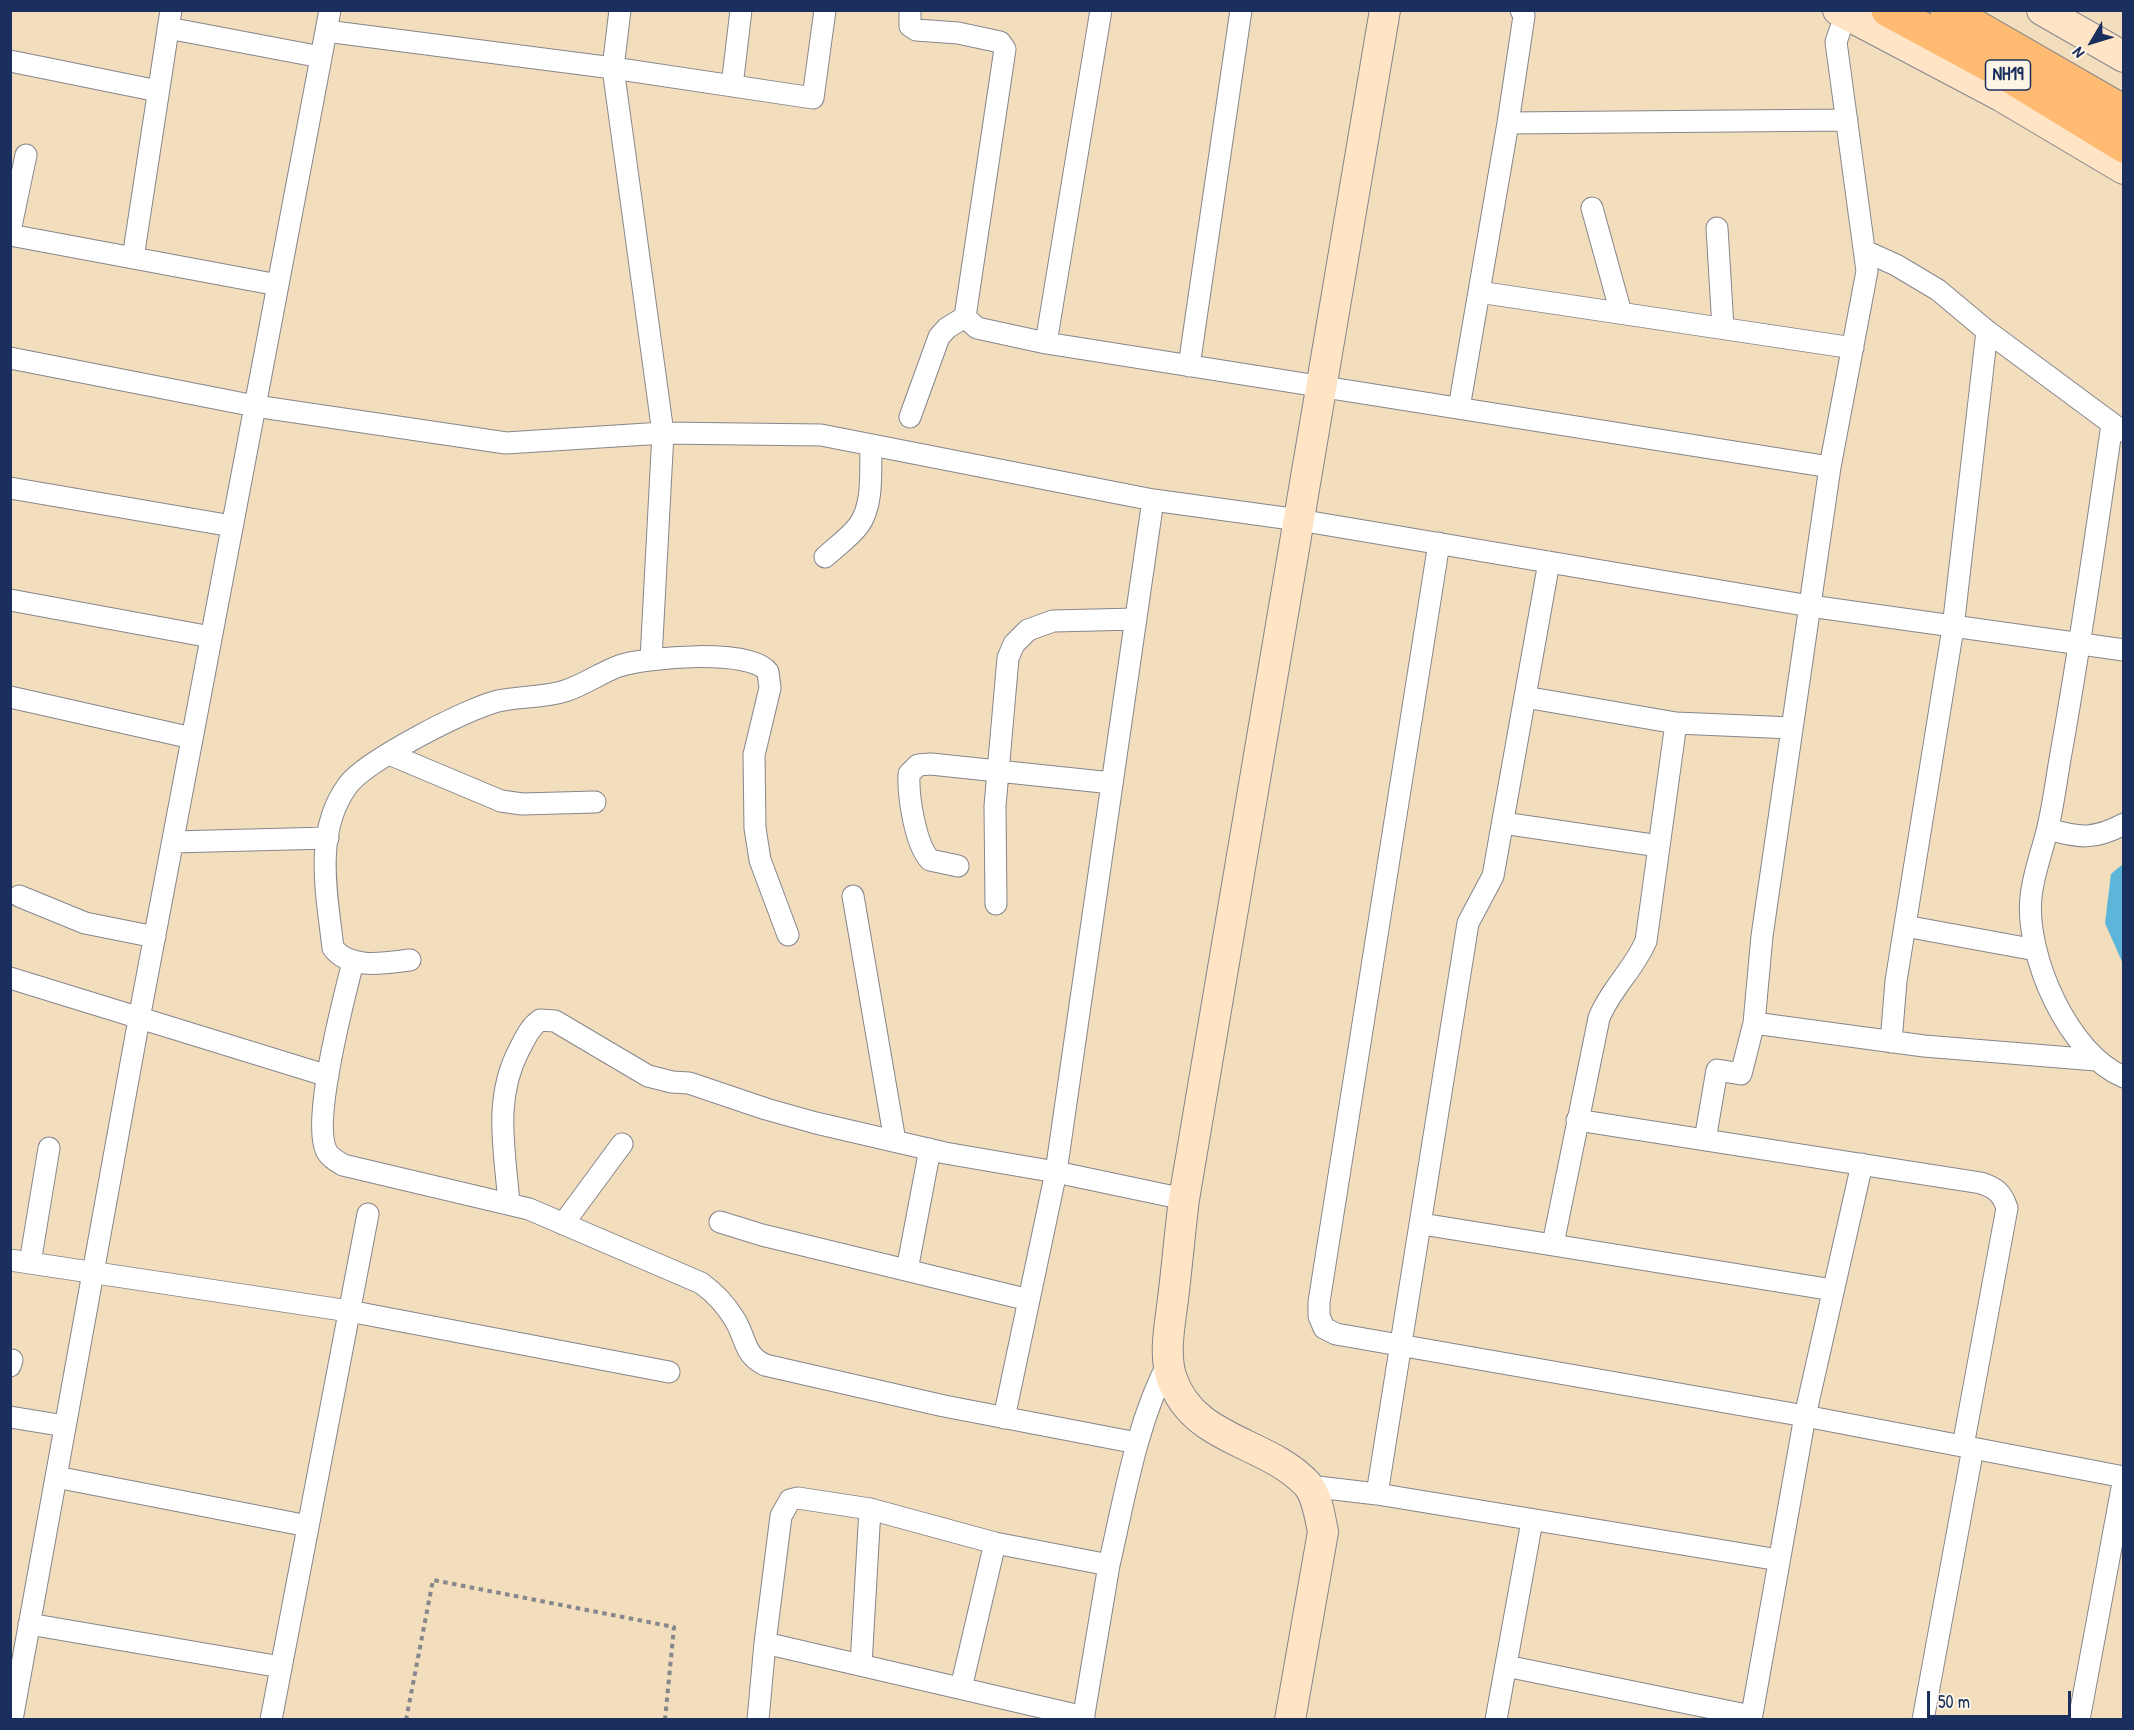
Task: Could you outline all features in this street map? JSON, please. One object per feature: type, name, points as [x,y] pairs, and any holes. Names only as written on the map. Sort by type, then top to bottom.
[{"type":"highway","name":"NH19","points":[[1888,10],[2008,75],[2124,146]]},
{"type":"highway","name":"NH19","points":[[1947,10],[2124,112]]},
{"type":"street","points":[[620,10],[613,68],[663,433],[651,659]]},
{"type":"street","points":[[732,86],[741,10]]},
{"type":"street","points":[[12,1709],[154,937],[328,21],[813,98],[825,10]]},
{"type":"street","points":[[910,10],[910,26],[916,30],[986,38],[1000,42],[1005,49],[965,317]]},
{"type":"street","points":[[1046,344],[1101,10]]},
{"type":"street","points":[[1189,366],[1241,10]]},
{"type":"street","points":[[1386,10],[1184,1199],[1168,1349],[1171,1375],[1181,1399],[1198,1420],[1286,1467],[1309,1486],[1377,1494],[1779,1560]]},
{"type":"street","points":[[1459,408],[1508,123],[1524,16],[1521,10]]},
{"type":"street","points":[[2042,10],[2123,56]]},
{"type":"street","points":[[1705,1140],[1717,1070],[1741,1074],[1754,1023],[1762,936],[1830,467],[1867,271],[1836,42],[1843,12],[2001,96],[2124,169]]},
{"type":"street","points":[[133,258],[169,19],[321,57]]},
{"type":"street","points":[[10,61],[158,92]]},
{"type":"street","points":[[1508,123],[1846,120]]},
{"type":"street","points":[[26,155],[10,233],[278,285]]},
{"type":"street","points":[[1592,208],[1621,313]]},
{"type":"street","points":[[1717,228],[1723,328]]},
{"type":"street","points":[[1865,251],[1896,265],[1938,290],[1988,331],[2118,428],[2048,829],[2031,897],[2036,950],[2042,971],[2061,1010],[2078,1041],[2096,1060],[2124,1077]]},
{"type":"street","points":[[1479,292],[1852,348]]},
{"type":"street","points":[[965,317],[977,328],[1046,344],[1830,467]]},
{"type":"street","points":[[910,417],[939,338],[947,328],[965,317]]},
{"type":"street","points":[[1891,1042],[1896,981],[1953,628],[1988,331]]},
{"type":"street","points":[[10,358],[255,406],[506,443],[663,433],[821,435],[1153,500],[1299,520],[1810,606],[1953,628],[2124,650]]},
{"type":"street","points":[[825,557],[849,535],[864,516],[868,495],[871,446]]},
{"type":"street","points":[[10,488],[232,526]]},
{"type":"street","points":[[1004,1418],[1056,1172],[1153,500]]},
{"type":"street","points":[[1439,543],[1319,1302],[1319,1316],[1324,1328],[1336,1334],[1805,1416],[2124,1477],[2079,1719]]},
{"type":"street","points":[[1377,1494],[1422,1224],[1468,923],[1493,876],[1549,562]]},
{"type":"street","points":[[10,600],[211,637]]},
{"type":"street","points":[[996,904],[995,806],[1008,658],[1014,644],[1028,630],[1053,621],[1136,619]]},
{"type":"street","points":[[410,960],[353,962],[344,959],[333,948],[325,858],[332,815],[349,783],[389,754],[481,705],[564,691],[585,684],[618,667],[675,656],[753,661],[768,672],[770,688],[754,755],[755,828],[760,860],[788,935]]},
{"type":"street","points":[[10,697],[192,738]]},
{"type":"street","points":[[1525,697],[1676,723],[1792,729]]},
{"type":"street","points":[[1553,1244],[1577,1120],[1604,1005],[1637,960],[1646,941],[1676,723]]},
{"type":"street","points":[[389,754],[501,801],[522,804],[595,802]]},
{"type":"street","points":[[958,866],[930,860],[921,846],[910,802],[909,774],[918,765],[1000,769],[1112,783]]},
{"type":"street","points":[[1503,823],[1659,846]]},
{"type":"street","points":[[2048,829],[2075,837],[2088,837],[2107,833],[2124,824]]},
{"type":"street","points":[[172,842],[328,838]]},
{"type":"street","points":[[20,896],[85,923],[154,937]]},
{"type":"street","points":[[853,896],[895,1141]]},
{"type":"street","points":[[1905,926],[2036,950]]},
{"type":"street","points":[[353,962],[328,1076],[324,1138],[326,1150],[334,1160],[354,1168],[509,1204],[563,1224],[701,1283],[716,1293],[726,1306],[754,1359],[765,1365],[1004,1418],[1137,1443]]},
{"type":"street","points":[[10,978],[328,1076]]},
{"type":"street","points":[[509,1204],[502,1113],[504,1089],[513,1062],[528,1033],[540,1020],[555,1021],[648,1076],[672,1082],[689,1083],[766,1109],[930,1149],[1184,1199]]},
{"type":"street","points":[[1754,1023],[1891,1042],[2004,1054],[2096,1060]]},
{"type":"street","points":[[1577,1120],[1981,1183],[1995,1187],[2003,1197],[2007,1208],[1923,1719]]},
{"type":"street","points":[[563,1224],[622,1144]]},
{"type":"street","points":[[49,1148],[20,1261],[349,1311],[669,1372]]},
{"type":"street","points":[[907,1270],[930,1149]]},
{"type":"street","points":[[1506,1666],[1751,1718],[1805,1416],[1862,1164]]},
{"type":"street","points":[[271,1719],[368,1214]]},
{"type":"street","points":[[720,1222],[1029,1300]]},
{"type":"street","points":[[1422,1224],[1833,1290]]},
{"type":"street","points":[[765,1643],[1083,1718],[1109,1565],[1137,1443],[1154,1390],[1169,1361]]},
{"type":"street","points":[[10,1417],[65,1426]]},
{"type":"street","points":[[56,1477],[308,1526]]},
{"type":"street","points":[[1290,1719],[1323,1532],[1309,1486]]},
{"type":"street","points":[[758,1719],[781,1516],[785,1503],[790,1500],[798,1498],[870,1509],[995,1543],[1109,1565]]},
{"type":"street","points":[[861,1665],[870,1509]]},
{"type":"street","points":[[1496,1719],[1532,1521]]},
{"type":"street","points":[[961,1688],[995,1543]]},
{"type":"street","points":[[29,1624],[281,1667]]},
{"type":"path","points":[[406,1719],[432,1580],[674,1626],[665,1719]]},
{"type":"water","points":[[2123,864],[2123,964],[2105,923],[2111,874]]}]
